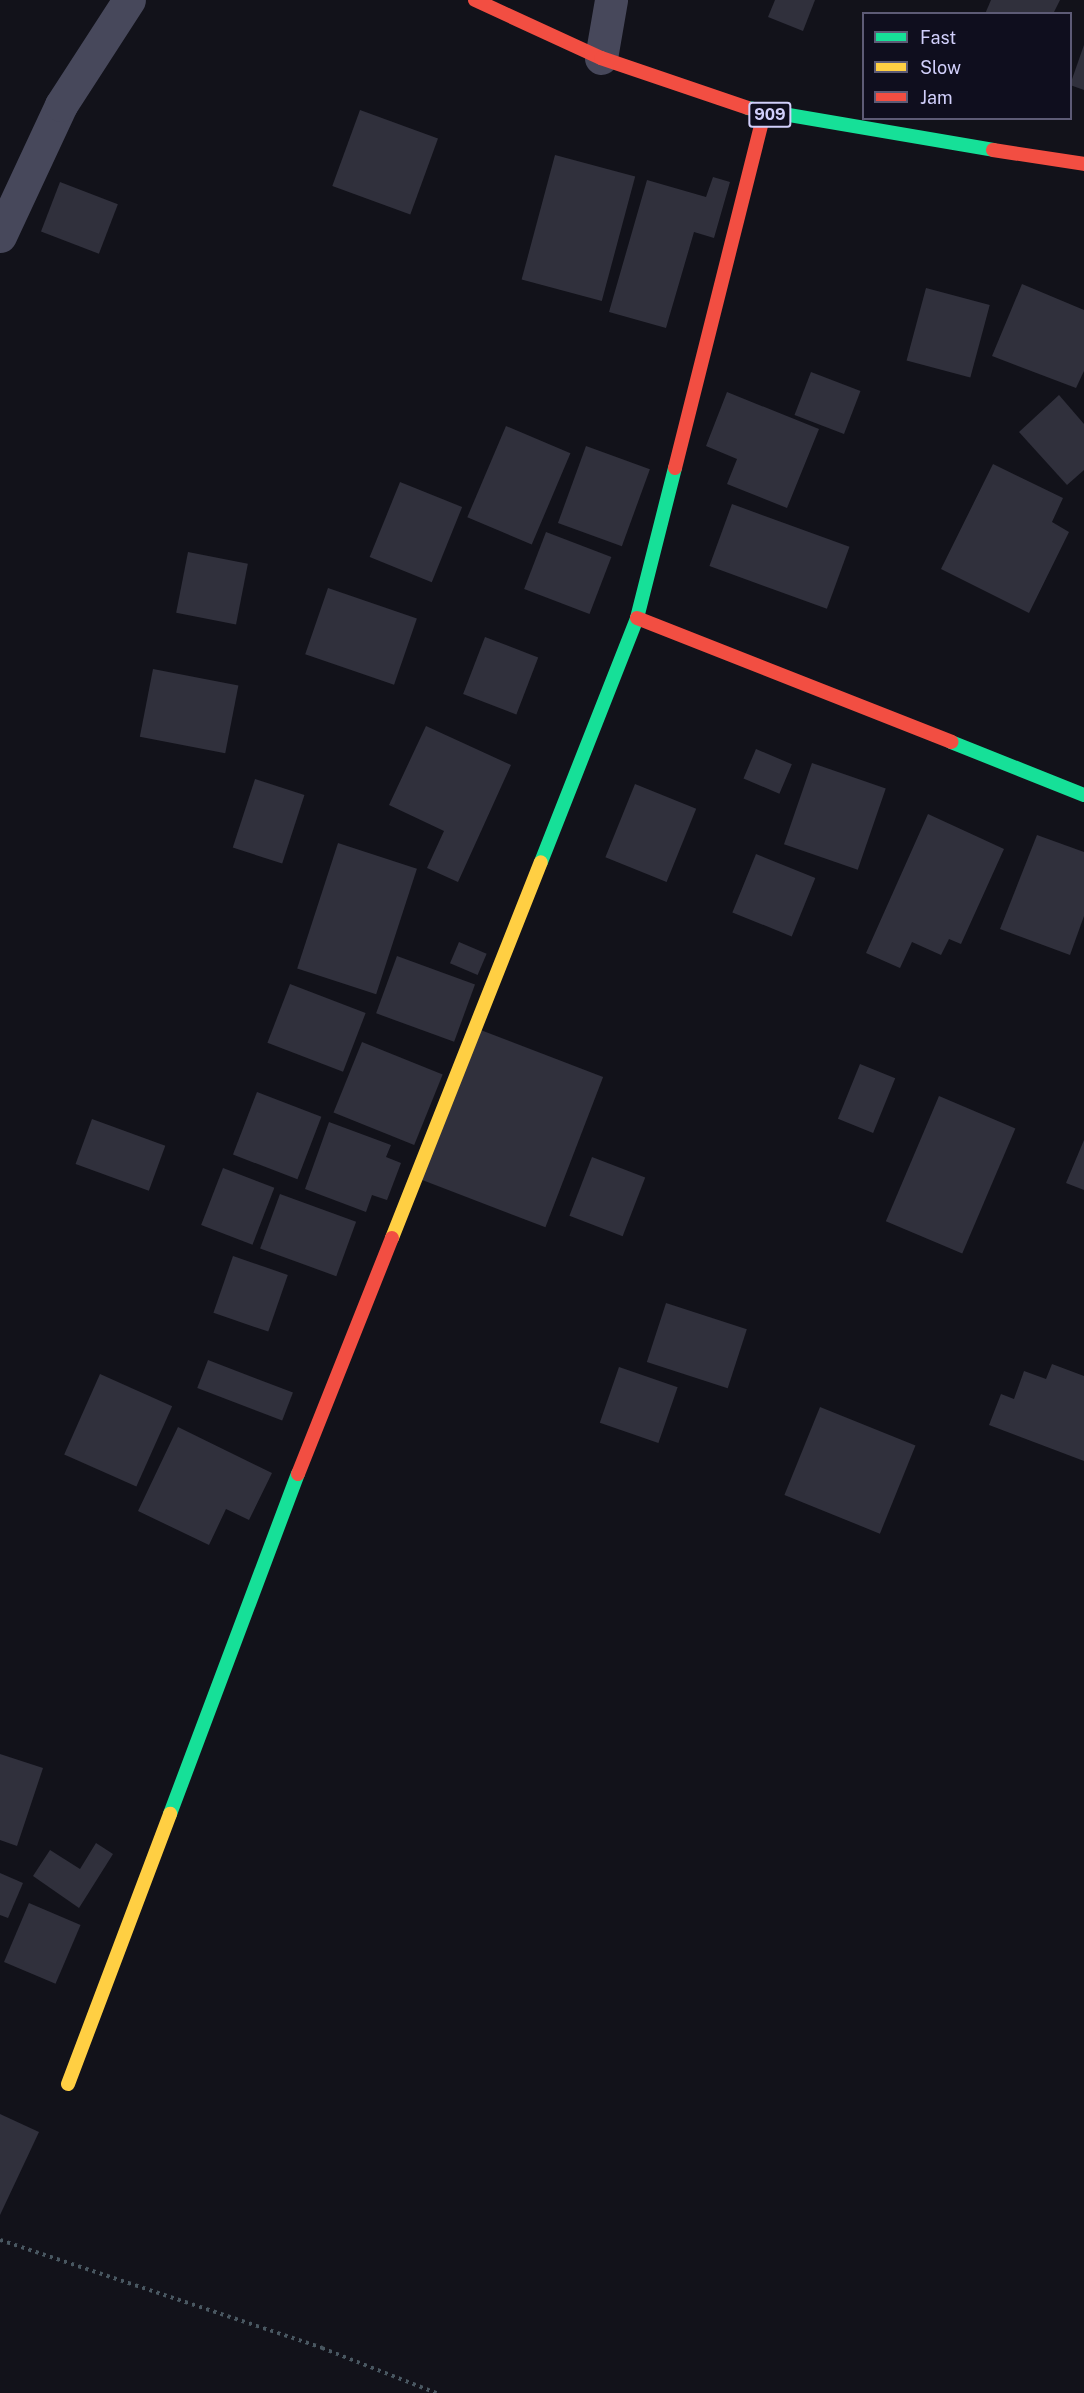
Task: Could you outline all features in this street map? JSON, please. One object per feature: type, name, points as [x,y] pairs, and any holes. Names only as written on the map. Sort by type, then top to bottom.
[{"type":"street","points":[[0,236],[61,105],[129,0]]},
{"type":"street","name":"909","points":[[475,0],[601,58],[764,114],[1084,164]]},
{"type":"street","points":[[601,58],[611,0]]},
{"type":"street","points":[[68,2084],[298,1473],[637,618],[764,114]]},
{"type":"street","points":[[637,618],[1084,795]]},
{"type":"path","points":[[0,2240],[322,2348],[436,2393]]},
{"type":"building","points":[[775,0],[815,0],[803,31],[768,17]]},
{"type":"building","points":[[991,0],[1060,0],[1054,12],[986,12]]},
{"type":"building","points":[[1084,45],[1084,90],[1072,86],[1072,79]]},
{"type":"building","points":[[360,110],[438,138],[410,215],[332,186]]},
{"type":"building","points":[[555,155],[635,176],[602,301],[522,280]]},
{"type":"building","points":[[713,177],[730,182],[714,238],[694,232],[666,328],[609,312],[647,180],[706,197]]},
{"type":"building","points":[[60,182],[118,204],[99,254],[41,231]]},
{"type":"building","points":[[1022,284],[1084,310],[1084,371],[1076,388],[992,356]]},
{"type":"building","points":[[926,288],[990,305],[970,378],[907,360]]},
{"type":"building","points":[[811,372],[860,391],[844,434],[795,415]]},
{"type":"building","points":[[727,392],[819,429],[787,508],[727,484],[737,459],[706,446]]},
{"type":"building","points":[[1059,395],[1084,424],[1084,470],[1067,485],[1019,432]]},
{"type":"building","points":[[506,426],[570,453],[532,544],[467,517]]},
{"type":"building","points":[[586,446],[650,469],[622,546],[558,523]]},
{"type":"building","points":[[993,464],[1063,498],[1052,522],[1069,532],[1029,613],[941,569]]},
{"type":"building","points":[[400,482],[462,507],[432,582],[370,557]]},
{"type":"building","points":[[732,504],[849,547],[827,609],[709,566]]},
{"type":"building","points":[[546,532],[611,557],[589,614],[524,589]]},
{"type":"building","points":[[188,552],[248,564],[236,625],[176,613]]},
{"type":"building","points":[[328,588],[417,619],[394,685],[305,654]]},
{"type":"building","points":[[485,637],[538,657],[516,714],[463,694]]},
{"type":"building","points":[[153,669],[238,686],[225,753],[140,737]]},
{"type":"building","points":[[426,726],[511,765],[458,882],[427,868],[444,831],[389,805]]},
{"type":"building","points":[[756,749],[792,764],[779,794],[743,778]]},
{"type":"building","points":[[812,763],[886,788],[858,870],[784,844]]},
{"type":"building","points":[[255,779],[304,795],[282,864],[233,847]]},
{"type":"building","points":[[635,784],[696,809],[667,882],[605,857]]},
{"type":"building","points":[[928,814],[1004,849],[961,944],[949,939],[941,955],[912,942],[900,968],[866,953]]},
{"type":"building","points":[[1037,835],[1084,852],[1084,916],[1070,955],[1000,929]]},
{"type":"building","points":[[338,843],[417,869],[376,994],[297,969]]},
{"type":"building","points":[[756,854],[815,878],[792,936],[732,912]]},
{"type":"building","points":[[459,942],[487,954],[478,975],[450,963]]},
{"type":"building","points":[[397,956],[475,984],[454,1042],[376,1013]]},
{"type":"building","points":[[290,984],[366,1013],[343,1072],[267,1043]]},
{"type":"building","points":[[478,1029],[603,1077],[545,1227],[420,1179]]},
{"type":"building","points":[[362,1042],[443,1075],[414,1145],[334,1112]]},
{"type":"building","points":[[860,1064],[895,1078],[873,1133],[838,1119]]},
{"type":"building","points":[[257,1092],[321,1117],[297,1179],[233,1155]]},
{"type":"building","points":[[939,1096],[1015,1128],[962,1254],[886,1221]]},
{"type":"building","points":[[92,1119],[165,1146],[149,1191],[76,1164]]},
{"type":"building","points":[[329,1122],[391,1145],[386,1157],[401,1163],[387,1200],[372,1195],[366,1212],[305,1189]]},
{"type":"building","points":[[1084,1140],[1084,1190],[1066,1183]]},
{"type":"building","points":[[592,1157],[645,1177],[623,1236],[569,1216]]},
{"type":"building","points":[[223,1168],[274,1188],[252,1245],[201,1225]]},
{"type":"building","points":[[280,1194],[356,1222],[336,1276],[260,1249]]},
{"type":"building","points":[[233,1256],[288,1275],[268,1332],[213,1313]]},
{"type":"building","points":[[666,1303],[747,1329],[728,1388],[647,1362]]},
{"type":"building","points":[[208,1360],[293,1393],[282,1421],[197,1388]]},
{"type":"building","points":[[1052,1364],[1084,1376],[1084,1461],[989,1425],[1001,1394],[1014,1399],[1024,1371],[1046,1379]]},
{"type":"building","points":[[619,1367],[678,1387],[658,1443],[600,1423]]},
{"type":"building","points":[[100,1374],[172,1406],[136,1487],[64,1454]]},
{"type":"building","points":[[820,1407],[915,1446],[880,1534],[784,1495]]},
{"type":"building","points":[[178,1427],[272,1473],[249,1520],[226,1509],[209,1545],[138,1511]]},
{"type":"building","points":[[0,1754],[43,1768],[17,1846],[0,1840]]},
{"type":"building","points":[[96,1843],[113,1854],[79,1908],[33,1876],[50,1850],[80,1869]]},
{"type":"building","points":[[0,1873],[23,1883],[8,1918],[0,1915]]},
{"type":"building","points":[[29,1903],[81,1925],[56,1984],[4,1962]]},
{"type":"building","points":[[0,2114],[39,2132],[0,2215]]},
{"type":"traffic: fast","points":[[748,108],[993,150]]},
{"type":"traffic: fast","points":[[541,862],[637,618],[675,468]]},
{"type":"traffic: fast","points":[[951,742],[1084,795]]},
{"type":"traffic: fast","points":[[170,1814],[298,1474]]},
{"type":"traffic: slow","points":[[392,1238],[541,862]]},
{"type":"traffic: slow","points":[[68,2084],[170,1814]]},
{"type":"traffic: jam","points":[[475,0],[601,58],[748,108]]},
{"type":"traffic: jam","points":[[675,468],[764,114]]},
{"type":"traffic: jam","points":[[993,150],[1084,164]]},
{"type":"traffic: jam","points":[[637,618],[951,742]]},
{"type":"traffic: jam","points":[[298,1474],[392,1238]]}]
